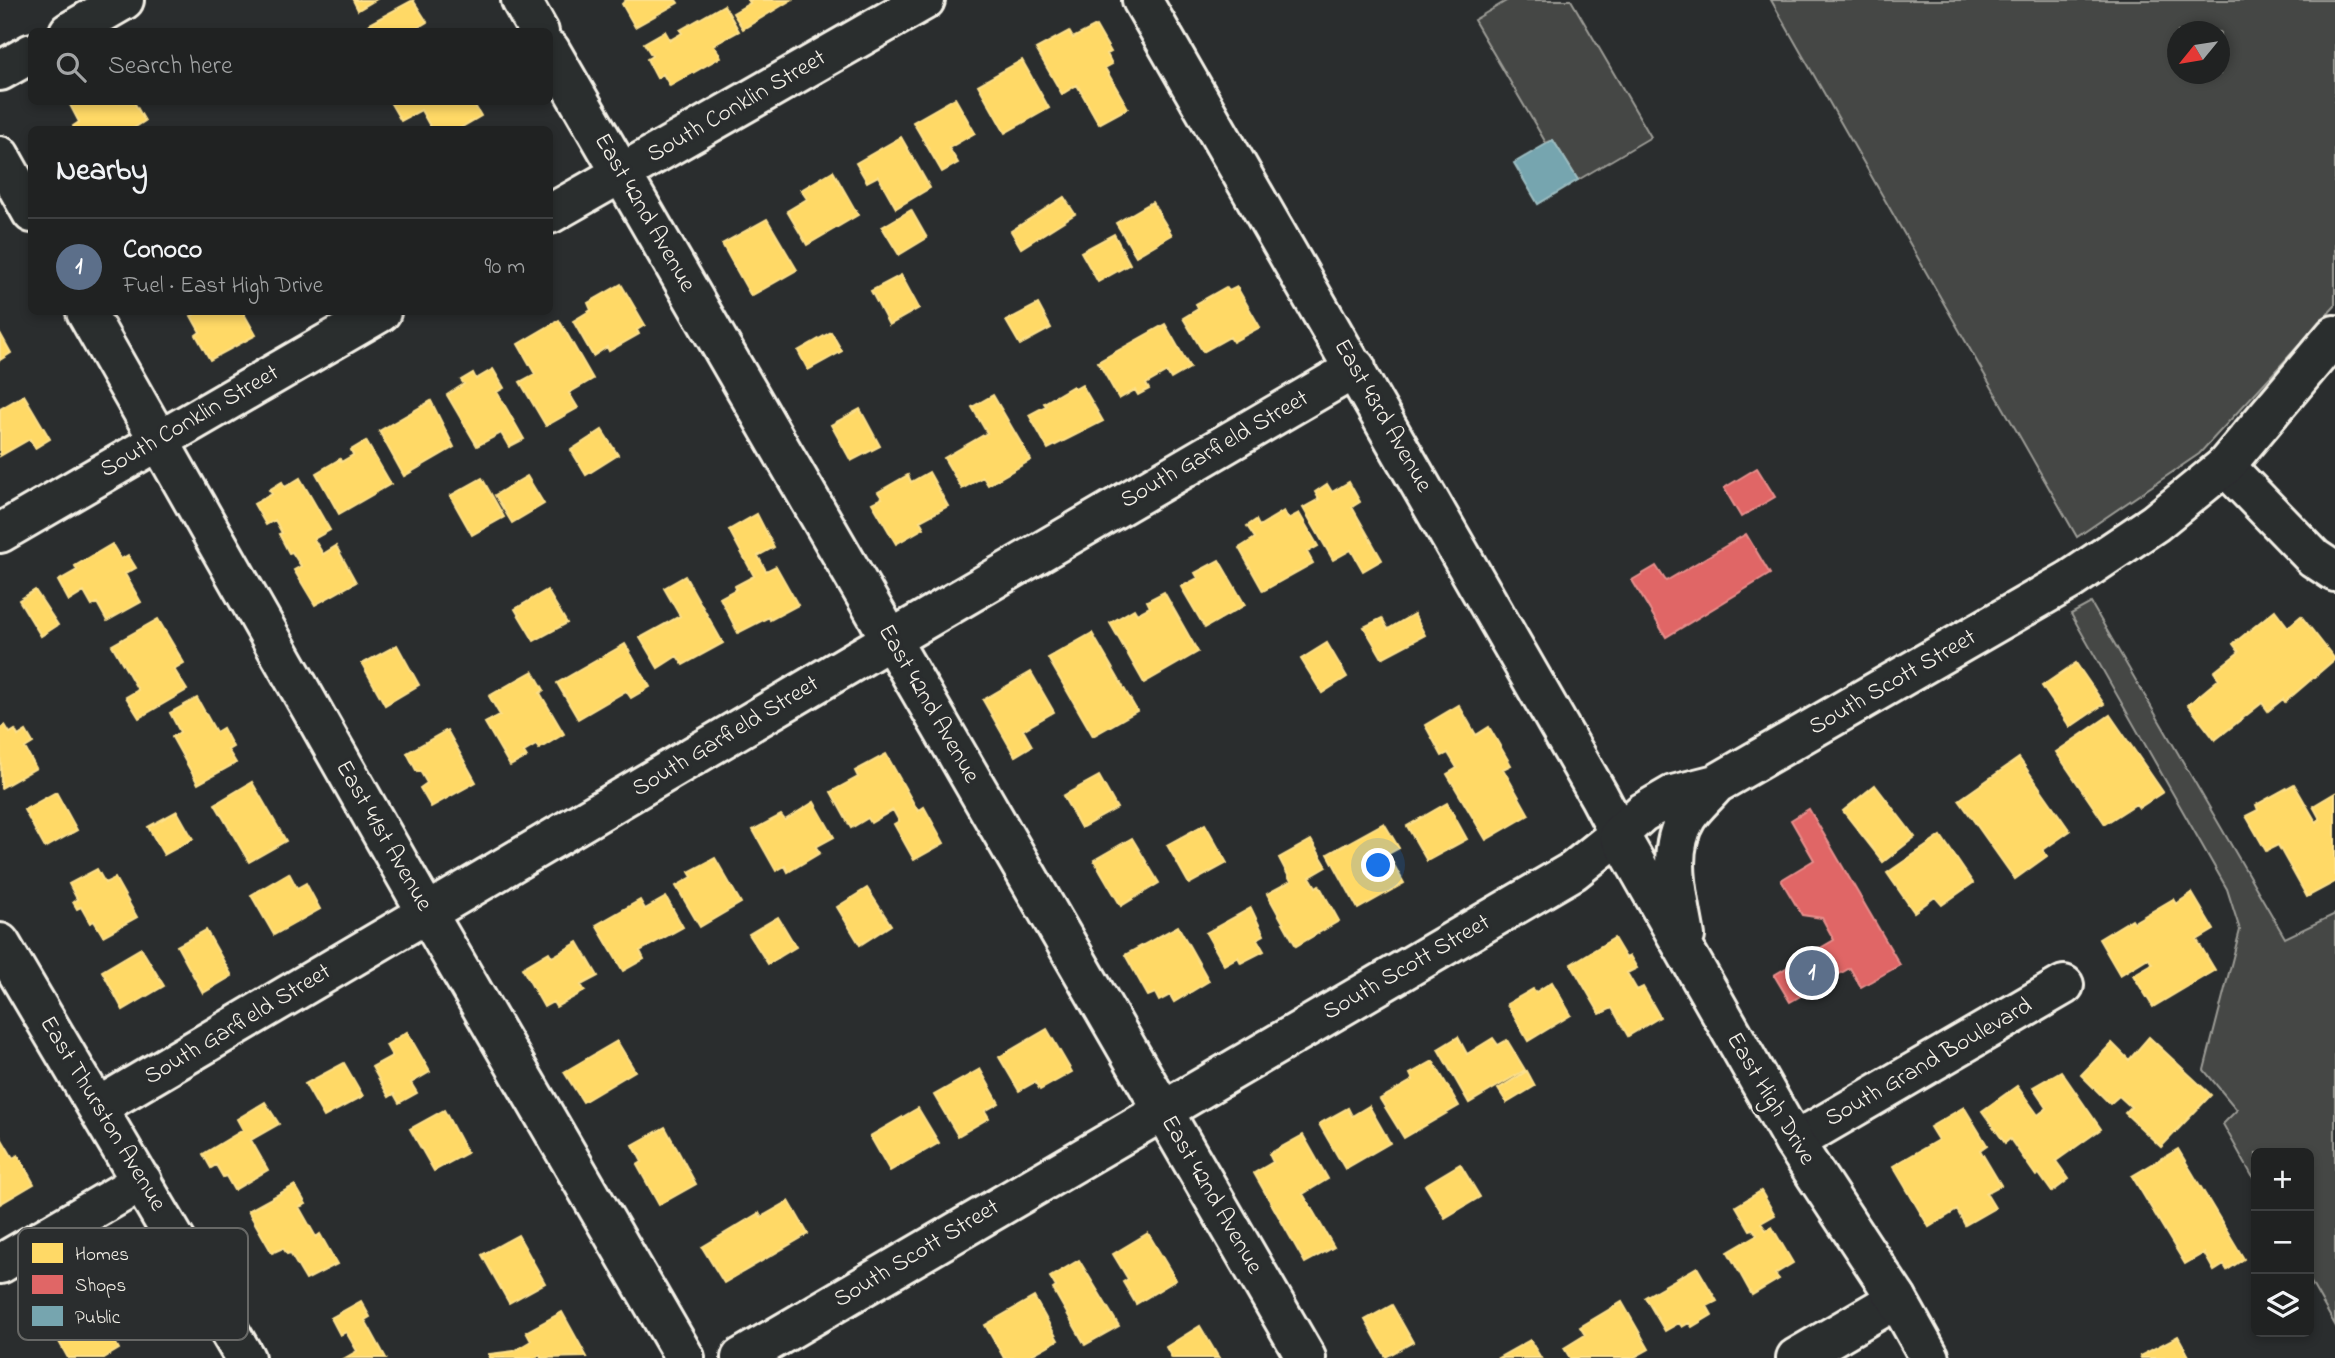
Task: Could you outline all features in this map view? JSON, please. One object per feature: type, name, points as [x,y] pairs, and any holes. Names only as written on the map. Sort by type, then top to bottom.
[{"type":"street","points":[[76,28],[124,0]]},
{"type":"street","points":[[521,0],[537,28]]},
{"type":"street","name":"South Conklin Street","points":[[553,212],[925,0]]},
{"type":"street","name":"East 43rd Avenue","points":[[1142,0],[1356,369],[1619,834]]},
{"type":"street","points":[[0,71],[28,55]]},
{"type":"street","name":"East 42nd Avenue","points":[[553,55],[1306,1358]]},
{"type":"street","points":[[0,156],[28,207]]},
{"type":"street","name":"East 41st Avenue","points":[[88,315],[427,913],[685,1358]]},
{"type":"street","name":"South Conklin Street","points":[[0,533],[376,315]]},
{"type":"street","name":"South Scott Street","points":[[741,1358],[1573,871],[1643,813],[1673,795],[1716,784],[2070,580],[2155,523],[2225,466],[2335,335]]},
{"type":"street","name":"South Garfield Street","points":[[98,1107],[1356,369]]},
{"type":"street","points":[[2225,466],[2314,558],[2335,572]]},
{"type":"street","points":[[1688,958],[1676,878],[1676,849],[1686,819],[1716,784]]},
{"type":"street","name":"East High Drive","points":[[1619,834],[1794,1142],[1897,1299],[1930,1358]]},
{"type":"street","name":"East Thurston Avenue","points":[[0,943],[169,1228]]},
{"type":"street","name":"South Grand Boulevard","points":[[1794,1142],[2064,985]]},
{"type":"street","points":[[62,1228],[142,1181]]},
{"type":"street","points":[[0,1264],[18,1253]]},
{"type":"street","points":[[1796,1358],[1897,1299]]},
{"type":"street","name":"East Thurston Avenue","points":[[235,1340],[245,1358]]},
{"type":"shaded area","points":[[1508,0],[1571,0],[1651,137],[1578,180],[1553,140],[1546,143],[1474,20]]},
{"type":"shaded area","points":[[1771,0],[2335,0],[2335,306],[2199,454],[2077,537]]},
{"type":"shaded area","points":[[2091,603],[2285,938],[2335,914],[2335,1325],[2314,1288],[2314,1148],[2251,1148],[2251,1174],[2223,1124],[2237,1110],[2204,1070],[2240,930],[2227,889],[2071,614]]},
{"type":"building: Homes","points":[[353,0],[375,0],[358,10]]},
{"type":"building: Homes","points":[[413,0],[427,22],[420,28],[371,28],[369,24]]},
{"type":"building: Homes","points":[[626,0],[676,0],[678,3],[635,27],[622,4]]},
{"type":"building: Homes","points":[[748,0],[791,0],[743,29],[733,13],[750,3]]},
{"type":"building: Homes","points":[[724,5],[739,31],[714,45],[721,57],[670,86],[663,74],[657,78],[647,59],[652,56],[644,43],[665,31],[670,40],[682,33],[680,30]]},
{"type":"building: Homes","points":[[1096,26],[1111,52],[1107,54],[1112,64],[1105,68],[1128,108],[1099,124],[1077,85],[1062,94],[1036,49],[1069,31],[1073,38]]},
{"type":"building: Homes","points":[[1022,60],[1049,108],[1005,133],[978,85]]},
{"type":"building: Homes","points":[[955,98],[975,133],[949,148],[958,163],[942,172],[913,122]]},
{"type":"building: Homes","points":[[70,105],[136,105],[145,121],[137,126],[73,126],[79,122]]},
{"type":"building: Homes","points":[[392,105],[475,105],[481,116],[464,126],[430,126],[421,110],[401,121]]},
{"type":"building: Homes","points":[[901,137],[930,188],[896,208],[878,176],[867,182],[856,163]]},
{"type":"building: Homes","points":[[833,171],[858,215],[807,245],[787,211],[807,199],[801,190]]},
{"type":"building: Homes","points":[[1064,197],[1075,214],[1021,248],[1011,231]]},
{"type":"building: Homes","points":[[1152,202],[1172,235],[1136,256],[1116,223]]},
{"type":"building: Homes","points":[[911,210],[927,238],[899,255],[882,227]]},
{"type":"building: Homes","points":[[767,219],[797,270],[751,296],[722,244]]},
{"type":"building: Homes","points":[[1114,234],[1130,264],[1098,282],[1081,252]]},
{"type":"building: Homes","points":[[901,275],[919,308],[889,325],[871,291]]},
{"type":"building: Homes","points":[[621,284],[645,325],[637,330],[639,334],[609,351],[607,347],[593,356],[573,321],[591,310],[588,303]]},
{"type":"building: Homes","points":[[1226,287],[1229,291],[1237,287],[1260,327],[1233,342],[1230,337],[1203,352],[1183,318],[1198,309],[1196,304]]},
{"type":"building: Homes","points":[[1038,304],[1051,328],[1020,345],[1006,321]]},
{"type":"building: Homes","points":[[245,315],[256,335],[210,360],[196,335],[200,332],[191,316]]},
{"type":"building: Homes","points":[[559,320],[593,379],[569,393],[578,408],[546,426],[520,382],[535,374],[518,344]]},
{"type":"building: Homes","points":[[1165,324],[1190,368],[1171,379],[1167,372],[1146,384],[1149,389],[1138,395],[1135,390],[1119,399],[1098,362]]},
{"type":"building: Homes","points":[[831,332],[842,351],[808,370],[798,351]]},
{"type":"building: Homes","points":[[0,333],[11,353],[0,360]]},
{"type":"building: Homes","points":[[493,369],[504,388],[497,392],[524,439],[509,447],[501,433],[477,446],[447,395],[464,384],[461,380],[473,373],[476,379]]},
{"type":"building: Homes","points":[[1082,385],[1103,421],[1048,449],[1029,415],[1073,386],[1075,389]]},
{"type":"building: Homes","points":[[24,395],[50,439],[35,448],[30,439],[0,456],[0,409]]},
{"type":"building: Homes","points":[[993,395],[1031,460],[988,485],[983,477],[962,489],[944,458],[987,433],[972,407]]},
{"type":"building: Homes","points":[[431,401],[454,447],[404,476],[379,431]]},
{"type":"building: Homes","points":[[860,409],[880,446],[851,461],[831,425]]},
{"type":"building: Homes","points":[[602,430],[618,455],[586,475],[571,450]]},
{"type":"building: Homes","points":[[366,441],[391,484],[339,514],[316,473],[353,455],[351,450]]},
{"type":"building: Homes","points":[[929,472],[948,506],[920,521],[924,528],[896,544],[872,503],[882,498],[878,492],[908,475],[911,482]]},
{"type":"building: Homes","points":[[527,476],[544,504],[512,523],[495,495]]},
{"type":"building: Homes","points":[[300,478],[330,530],[314,539],[323,554],[336,546],[356,582],[315,605],[294,570],[301,566],[292,552],[289,553],[275,520],[266,525],[254,504],[272,494],[269,490],[282,482],[285,487]]},
{"type":"building: Homes","points":[[482,478],[504,517],[472,535],[450,496]]},
{"type":"building: Homes","points":[[1349,482],[1360,502],[1352,507],[1382,560],[1363,571],[1351,550],[1333,560],[1303,508],[1319,499],[1315,492],[1327,484],[1332,492]]},
{"type":"building: Homes","points":[[1284,511],[1288,519],[1299,513],[1318,546],[1307,552],[1313,563],[1263,591],[1239,548],[1255,538],[1247,526],[1256,520],[1259,526]]},
{"type":"building: Homes","points":[[757,514],[774,547],[758,556],[766,571],[776,566],[798,605],[738,633],[720,598],[754,576],[729,530]]},
{"type":"building: Homes","points":[[112,544],[121,559],[128,555],[136,568],[125,574],[141,602],[107,621],[97,603],[92,606],[84,592],[69,601],[58,581],[77,570],[75,566]]},
{"type":"building: Homes","points":[[1219,560],[1245,605],[1205,628],[1181,587],[1198,578],[1195,573]]},
{"type":"building: Homes","points":[[685,576],[723,643],[683,665],[677,656],[658,668],[640,638],[680,616],[664,588]]},
{"type":"building: Homes","points":[[35,590],[58,625],[41,636],[19,600]]},
{"type":"building: Homes","points":[[547,590],[567,623],[534,641],[515,609]]},
{"type":"building: Homes","points":[[1164,592],[1198,652],[1144,683],[1110,623],[1134,609],[1137,614],[1150,607],[1147,601]]},
{"type":"building: Homes","points":[[2275,610],[2288,627],[2301,616],[2335,659],[2285,702],[2283,699],[2268,711],[2262,703],[2215,740],[2188,705],[2219,679],[2214,672],[2239,652],[2233,644]]},
{"type":"building: Homes","points":[[1414,614],[1425,635],[1382,658],[1364,627],[1382,618],[1388,629]]},
{"type":"building: Homes","points":[[158,619],[184,663],[174,669],[187,690],[139,718],[126,697],[138,690],[112,645]]},
{"type":"building: Homes","points":[[1092,633],[1137,711],[1093,736],[1048,658]]},
{"type":"building: Homes","points":[[1327,643],[1347,677],[1322,693],[1301,659]]},
{"type":"building: Homes","points":[[625,644],[650,687],[631,698],[626,691],[578,719],[557,683]]},
{"type":"building: Homes","points":[[397,645],[419,685],[385,705],[362,664]]},
{"type":"building: Homes","points":[[2076,663],[2104,704],[2070,727],[2042,686]]},
{"type":"building: Homes","points":[[533,671],[544,690],[540,693],[564,734],[539,749],[536,745],[524,752],[527,757],[510,766],[485,723],[500,715],[489,696]]},
{"type":"building: Homes","points":[[1031,672],[1054,712],[1023,730],[1032,746],[1015,756],[983,700]]},
{"type":"building: Homes","points":[[197,698],[216,732],[223,728],[233,747],[228,750],[236,763],[198,784],[172,737],[180,732],[170,713]]},
{"type":"building: Homes","points":[[1459,705],[1476,735],[1489,727],[1511,765],[1503,769],[1529,815],[1486,840],[1447,774],[1457,768],[1448,753],[1442,756],[1425,725]]},
{"type":"building: Homes","points":[[2110,715],[2163,792],[2139,808],[2136,804],[2105,824],[2056,752]]},
{"type":"building: Homes","points":[[5,725],[10,733],[15,730],[18,736],[26,731],[33,743],[25,748],[36,768],[1,788],[0,728]]},
{"type":"building: Homes","points":[[447,730],[476,782],[431,807],[420,788],[427,783],[420,771],[417,772],[407,753]]},
{"type":"building: Homes","points":[[886,754],[918,811],[924,807],[944,843],[914,860],[894,824],[899,821],[893,810],[871,823],[868,818],[851,828],[831,792],[858,777],[855,771]]},
{"type":"building: Homes","points":[[2019,758],[2070,831],[2043,850],[2047,856],[2015,879],[1959,800]]},
{"type":"building: Homes","points":[[1099,776],[1117,808],[1081,828],[1063,796]]},
{"type":"building: Homes","points":[[252,782],[286,841],[249,862],[215,804]]},
{"type":"building: Homes","points":[[2294,784],[2316,822],[2320,819],[2313,806],[2335,793],[2335,882],[2307,897],[2278,845],[2266,851],[2246,816],[2258,810],[2256,805]]},
{"type":"building: Homes","points":[[1875,785],[1915,837],[1883,862],[1843,811]]},
{"type":"building: Homes","points":[[56,792],[77,830],[45,848],[24,810]]},
{"type":"building: Homes","points":[[814,802],[834,837],[816,847],[820,853],[788,872],[785,866],[776,871],[753,830],[781,815],[785,820]]},
{"type":"building: Homes","points":[[1447,803],[1467,839],[1427,861],[1407,826]]},
{"type":"building: Homes","points":[[177,811],[193,839],[164,855],[148,827]]},
{"type":"building: Homes","points":[[1384,823],[1399,848],[1388,854],[1404,883],[1358,909],[1328,854]]},
{"type":"building: Homes","points":[[1205,824],[1227,863],[1189,884],[1167,845]]},
{"type":"building: Homes","points":[[1941,836],[1973,883],[1942,905],[1935,897],[1914,912],[1887,873]]},
{"type":"building: Homes","points":[[1132,838],[1159,883],[1121,906],[1094,860]]},
{"type":"building: Homes","points":[[1311,840],[1327,867],[1310,877],[1316,887],[1319,885],[1339,921],[1296,946],[1267,894],[1291,881],[1279,858]]},
{"type":"building: Homes","points":[[715,858],[741,903],[700,927],[676,886],[692,877],[689,872]]},
{"type":"building: Homes","points":[[97,869],[105,883],[115,878],[137,917],[103,936],[94,921],[90,923],[81,907],[77,909],[73,902],[77,899],[69,884]]},
{"type":"building: Homes","points":[[289,873],[297,888],[306,883],[320,909],[274,935],[251,895]]},
{"type":"building: Homes","points":[[867,888],[891,925],[860,945],[837,907]]},
{"type":"building: Homes","points":[[2192,893],[2214,930],[2197,940],[2215,970],[2153,1007],[2133,975],[2152,964],[2148,958],[2120,975],[2099,939],[2132,919],[2134,922],[2173,899],[2176,904]]},
{"type":"building: Homes","points":[[666,897],[683,927],[640,951],[644,959],[623,971],[596,925],[640,900],[645,909]]},
{"type":"building: Homes","points":[[1251,908],[1264,935],[1257,939],[1264,951],[1241,963],[1238,957],[1224,965],[1206,933]]},
{"type":"building: Homes","points":[[778,917],[796,947],[768,964],[749,934]]},
{"type":"building: Homes","points":[[1178,926],[1209,981],[1174,1002],[1170,995],[1159,1001],[1155,993],[1148,996],[1125,955]]},
{"type":"building: Homes","points":[[206,930],[232,976],[203,993],[177,946]]},
{"type":"building: Homes","points":[[1614,938],[1626,958],[1630,956],[1637,968],[1627,973],[1637,990],[1643,987],[1660,1017],[1628,1036],[1612,1008],[1600,1014],[1571,964]]},
{"type":"building: Homes","points":[[578,942],[598,976],[581,985],[585,991],[556,1007],[553,1002],[544,1007],[522,968],[549,952],[552,957]]},
{"type":"building: Homes","points":[[141,948],[164,986],[123,1010],[102,971]]},
{"type":"building: Homes","points":[[1552,982],[1571,1015],[1528,1041],[1507,1004]]},
{"type":"building: Homes","points":[[1047,1029],[1072,1072],[1040,1090],[1035,1082],[1019,1091],[999,1057]]},
{"type":"building: Homes","points":[[407,1032],[430,1072],[411,1083],[417,1093],[399,1103],[394,1094],[389,1097],[372,1067],[392,1056],[386,1045]]},
{"type":"building: Homes","points":[[1458,1037],[1467,1054],[1493,1038],[1498,1045],[1507,1040],[1525,1070],[1469,1103],[1438,1049]]},
{"type":"building: Homes","points":[[2149,1037],[2211,1095],[2161,1147],[2125,1113],[2131,1107],[2119,1096],[2110,1104],[2081,1075],[2112,1043],[2129,1060]]},
{"type":"building: Homes","points":[[617,1041],[635,1071],[583,1102],[564,1072]]},
{"type":"building: Homes","points":[[1433,1061],[1459,1106],[1404,1138],[1380,1099],[1413,1080],[1410,1074]]},
{"type":"building: Homes","points":[[344,1063],[363,1096],[324,1117],[305,1084]]},
{"type":"building: Homes","points":[[980,1069],[999,1103],[985,1111],[989,1118],[958,1136],[934,1095]]},
{"type":"building: Homes","points":[[1527,1071],[1535,1086],[1507,1103],[1498,1089]]},
{"type":"building: Homes","points":[[2061,1071],[2101,1129],[2056,1161],[2069,1179],[2052,1192],[2039,1174],[2036,1176],[2010,1139],[2005,1143],[1982,1111],[2017,1086],[2038,1115],[2047,1108],[2033,1087]]},
{"type":"building: Homes","points":[[265,1102],[279,1124],[251,1140],[268,1170],[234,1190],[216,1165],[211,1168],[203,1154],[243,1130],[237,1119]]},
{"type":"building: Homes","points":[[1369,1106],[1390,1143],[1345,1169],[1319,1124],[1348,1108],[1352,1116]]},
{"type":"building: Homes","points":[[1964,1107],[1987,1145],[1980,1150],[2001,1185],[1986,1193],[1995,1208],[1965,1225],[1957,1210],[1929,1227],[1893,1166],[1938,1140],[1930,1127]]},
{"type":"building: Homes","points":[[918,1108],[939,1143],[890,1171],[870,1136]]},
{"type":"building: Homes","points":[[444,1110],[467,1153],[434,1171],[410,1129]]},
{"type":"building: Homes","points":[[665,1127],[696,1184],[659,1205],[637,1165],[642,1162],[633,1145]]},
{"type":"building: Homes","points":[[1303,1135],[1328,1179],[1303,1194],[1334,1247],[1305,1263],[1254,1173],[1273,1162],[1269,1154]]},
{"type":"building: Homes","points":[[0,1136],[13,1158],[18,1155],[34,1184],[0,1204]]},
{"type":"building: Homes","points":[[2178,1149],[2244,1259],[2227,1270],[2224,1265],[2214,1271],[2204,1253],[2185,1264],[2132,1176]]},
{"type":"building: Homes","points":[[1460,1164],[1480,1197],[1445,1218],[1425,1185]]},
{"type":"building: Homes","points":[[295,1185],[306,1204],[299,1207],[316,1237],[320,1234],[337,1264],[306,1280],[290,1253],[287,1254],[283,1248],[272,1253],[248,1211]]},
{"type":"building: Homes","points":[[1761,1191],[1775,1215],[1761,1223],[1766,1230],[1772,1227],[1793,1263],[1775,1274],[1779,1279],[1752,1295],[1728,1252],[1757,1235],[1753,1229],[1750,1230],[1736,1206]]},
{"type":"building: Homes","points":[[789,1201],[808,1234],[724,1283],[702,1247],[759,1213],[761,1217]]},
{"type":"building: Homes","points":[[1148,1233],[1176,1280],[1136,1304],[1123,1282],[1128,1279],[1113,1254]]},
{"type":"building: Homes","points":[[518,1235],[545,1283],[509,1303],[482,1255]]},
{"type":"building: Homes","points":[[1079,1260],[1119,1326],[1085,1345],[1053,1289],[1056,1287],[1050,1277]]},
{"type":"building: Homes","points":[[1697,1267],[1717,1301],[1707,1306],[1712,1315],[1692,1327],[1689,1323],[1682,1327],[1679,1323],[1665,1331],[1645,1297]]},
{"type":"building: Homes","points":[[1034,1297],[1058,1340],[1026,1358],[1004,1358],[985,1325]]},
{"type":"building: Homes","points":[[361,1301],[370,1317],[365,1320],[386,1358],[345,1358],[357,1351],[346,1332],[340,1335],[331,1318]]},
{"type":"building: Homes","points":[[1622,1302],[1649,1349],[1633,1358],[1570,1358],[1564,1348],[1585,1335],[1580,1327]]},
{"type":"building: Homes","points":[[1392,1305],[1413,1342],[1386,1357],[1365,1320]]},
{"type":"building: Homes","points":[[562,1312],[587,1357],[541,1358],[540,1355],[535,1358],[490,1358],[489,1354],[514,1351],[531,1341],[526,1332]]},
{"type":"building: Homes","points":[[1200,1326],[1219,1358],[1172,1358],[1166,1347]]},
{"type":"building: Homes","points":[[2178,1336],[2190,1358],[2141,1358],[2140,1356]]},
{"type":"building: Homes","points":[[58,1340],[114,1340],[119,1349],[104,1358],[68,1358]]},
{"type":"building: Homes","points":[[1530,1340],[1541,1358],[1498,1358]]},
{"type":"building: Shops","points":[[1757,468],[1775,497],[1741,517],[1724,488]]},
{"type":"building: Shops","points":[[1746,534],[1770,574],[1666,637],[1632,580],[1656,566],[1666,581]]},
{"type":"building: Shops","points":[[1809,809],[1900,965],[1861,987],[1850,968],[1790,1002],[1774,975],[1834,940],[1822,918],[1802,915],[1781,880],[1814,860],[1791,820]]},
{"type":"building: Public","points":[[1553,140],[1578,180],[1538,204],[1514,163]]},
{"type":"place","name":"Conoco","points":[[1812,973]]}]
